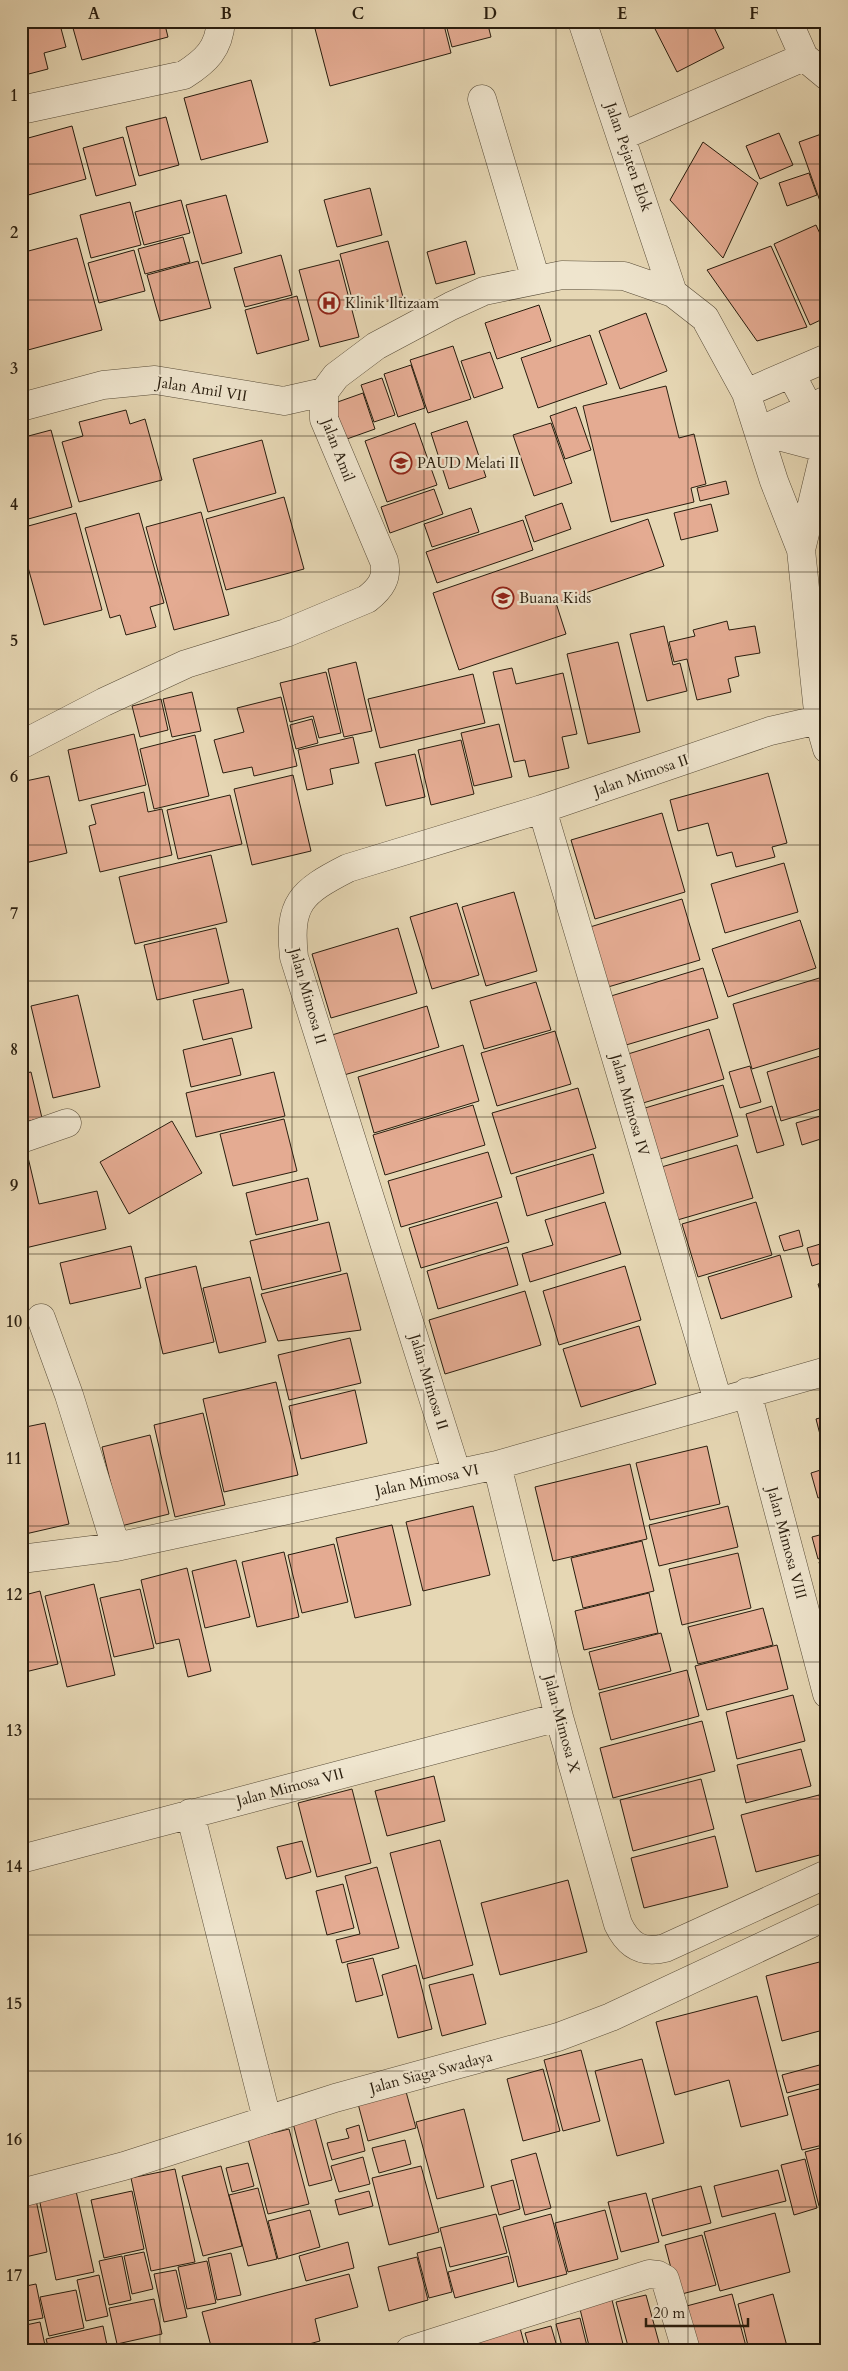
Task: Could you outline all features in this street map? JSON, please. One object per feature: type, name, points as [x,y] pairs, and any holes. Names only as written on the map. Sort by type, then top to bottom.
[{"type":"street","points":[[21,110],[184,75],[203,63],[214,50],[220,35],[221,21]]},
{"type":"street","name":"Jalan Pejaten Elok","points":[[582,21],[673,293]]},
{"type":"street","points":[[788,21],[804,57],[827,76]]},
{"type":"street","points":[[622,136],[804,57]]},
{"type":"street","points":[[482,99],[536,280]]},
{"type":"street","points":[[324,392],[336,376],[376,346],[451,306],[484,291],[562,275],[624,276],[673,293],[705,318],[746,392],[774,481],[800,550],[827,749]]},
{"type":"street","points":[[746,392],[827,358]]},
{"type":"street","points":[[791,374],[818,404],[826,449],[800,550]]},
{"type":"street","name":"Jalan Amil VII","points":[[21,408],[103,385],[156,380],[284,402],[324,392]]},
{"type":"street","name":"Jalan Amil","points":[[21,745],[104,702],[186,664],[286,633],[367,599],[376,592],[384,581],[386,571],[384,561],[324,419],[324,392]]},
{"type":"street","points":[[759,431],[818,404]]},
{"type":"street","points":[[759,431],[826,449]]},
{"type":"street","name":"Jalan Mimosa II","points":[[457,1474],[294,957],[293,918],[301,900],[319,883],[348,868],[542,809],[770,731],[823,720]]},
{"type":"street","name":"Jalan Mimosa IV","points":[[542,809],[718,1401]]},
{"type":"street","points":[[21,1139],[67,1123]]},
{"type":"street","points":[[42,1318],[116,1547]]},
{"type":"street","name":"Jalan Mimosa VI","points":[[21,1559],[116,1547],[497,1465],[747,1392],[827,1371]]},
{"type":"street","name":"Jalan Mimosa VIII","points":[[747,1392],[827,1694]]},
{"type":"street","name":"Jalan Mimosa X","points":[[497,1465],[559,1717],[618,1924],[625,1938],[634,1946],[654,1950],[664,1948],[827,1874]]},
{"type":"street","name":"Jalan Mimosa VII","points":[[21,1859],[559,1717]]},
{"type":"street","points":[[190,1813],[267,2120]]},
{"type":"street","name":"Jalan Siaga Swadaya","points":[[21,2194],[124,2166],[335,2098],[558,2037],[611,2017],[827,1916]]},
{"type":"street","points":[[410,2350],[649,2274],[658,2275],[665,2279],[686,2350]]},
{"type":"building","points":[[21,21],[59,21],[66,47],[44,53],[48,69],[21,76]]},
{"type":"building","points":[[71,21],[164,21],[168,37],[82,60]]},
{"type":"building","points":[[313,21],[443,21],[451,53],[330,86]]},
{"type":"building","points":[[445,21],[487,21],[491,37],[452,47]]},
{"type":"building","points":[[651,21],[711,21],[724,48],[677,72]]},
{"type":"building","points":[[251,80],[268,142],[201,160],[184,98]]},
{"type":"building","points":[[166,117],[179,165],[139,176],[126,127]]},
{"type":"building","points":[[72,126],[86,179],[21,197],[21,140]]},
{"type":"building","points":[[827,132],[827,202],[821,204],[799,142]]},
{"type":"building","points":[[779,133],[793,165],[760,179],[746,146]]},
{"type":"building","points":[[123,137],[136,185],[96,196],[83,148]]},
{"type":"building","points":[[703,142],[758,183],[723,258],[670,200]]},
{"type":"building","points":[[809,173],[817,195],[787,206],[779,183]]},
{"type":"building","points":[[370,188],[382,235],[337,247],[324,200]]},
{"type":"building","points":[[226,195],[242,253],[202,264],[186,205]]},
{"type":"building","points":[[181,200],[190,233],[144,245],[135,212]]},
{"type":"building","points":[[130,202],[141,245],[91,258],[80,215]]},
{"type":"building","points":[[827,218],[827,237],[820,221]]},
{"type":"building","points":[[816,225],[827,249],[827,317],[810,325],[774,244]]},
{"type":"building","points":[[183,237],[190,262],[145,274],[138,249]]},
{"type":"building","points":[[77,238],[102,330],[28,350],[21,325],[21,253]]},
{"type":"building","points":[[388,241],[403,297],[355,310],[340,254]]},
{"type":"building","points":[[466,241],[475,274],[436,284],[427,252]]},
{"type":"building","points":[[771,246],[807,327],[757,341],[707,270]]},
{"type":"building","points":[[134,250],[145,291],[99,303],[88,263]]},
{"type":"building","points":[[281,255],[292,295],[245,307],[234,268]]},
{"type":"building","name":"Klinik Iltizaam","points":[[339,260],[359,337],[320,347],[299,270]]},
{"type":"building","points":[[198,261],[211,308],[160,321],[147,275]]},
{"type":"building","points":[[297,296],[309,340],[257,354],[245,310]]},
{"type":"building","points":[[539,305],[551,341],[497,359],[485,323]]},
{"type":"building","points":[[646,313],[667,371],[620,389],[599,331]]},
{"type":"building","points":[[590,335],[607,384],[538,408],[521,358]]},
{"type":"building","points":[[453,346],[471,399],[428,413],[410,360]]},
{"type":"building","points":[[490,352],[503,388],[474,398],[461,361]]},
{"type":"building","points":[[411,365],[425,408],[398,417],[384,374]]},
{"type":"building","points":[[382,378],[395,415],[374,422],[361,385]]},
{"type":"building","points":[[666,386],[679,438],[694,434],[706,484],[691,488],[694,502],[611,522],[583,406]]},
{"type":"building","points":[[363,393],[375,429],[344,440],[332,404]]},
{"type":"building","points":[[576,407],[591,450],[565,459],[550,416]]},
{"type":"building","points":[[126,410],[130,424],[145,419],[162,480],[79,502],[62,442],[83,436],[79,422]]},
{"type":"building","points":[[467,421],[486,477],[449,489],[431,433]]},
{"type":"building","name":"PAUD Melati II","points":[[415,423],[437,485],[387,502],[365,441]]},
{"type":"building","points":[[551,423],[572,483],[534,496],[513,435]]},
{"type":"building","points":[[51,430],[72,507],[21,521],[21,438]]},
{"type":"building","points":[[262,440],[276,493],[208,512],[193,459]]},
{"type":"building","points":[[726,481],[729,494],[700,501],[697,488]]},
{"type":"building","points":[[434,489],[443,514],[390,533],[381,507]]},
{"type":"building","points":[[284,497],[304,569],[226,590],[206,519]]},
{"type":"building","points":[[562,503],[571,529],[534,542],[525,516]]},
{"type":"building","points":[[711,504],[718,531],[681,540],[674,513]]},
{"type":"building","points":[[471,508],[479,532],[432,547],[424,524]]},
{"type":"building","points":[[201,512],[229,615],[174,630],[146,527]]},
{"type":"building","points":[[76,513],[102,610],[44,625],[21,542],[21,528]]},
{"type":"building","points":[[139,513],[164,603],[150,607],[156,627],[126,635],[120,615],[110,618],[85,528]]},
{"type":"building","name":"Buana Kids","points":[[648,519],[664,566],[556,603],[566,634],[459,670],[433,593]]},
{"type":"building","points":[[523,520],[533,550],[437,583],[426,552]]},
{"type":"building","points":[[827,587],[827,615],[819,616],[816,589]]},
{"type":"building","points":[[727,621],[729,630],[755,626],[760,653],[735,657],[739,676],[728,679],[731,692],[697,700],[687,659],[674,662],[669,642],[695,636],[693,630]]},
{"type":"building","points":[[664,626],[673,665],[680,663],[687,691],[647,701],[630,634]]},
{"type":"building","points":[[618,642],[640,732],[588,744],[567,654]]},
{"type":"building","points":[[356,662],[372,731],[344,737],[328,669]]},
{"type":"building","points":[[512,668],[516,684],[563,673],[577,734],[562,737],[569,768],[529,777],[525,760],[514,762],[493,672]]},
{"type":"building","points":[[326,672],[341,733],[319,738],[313,716],[290,722],[280,683]]},
{"type":"building","points":[[473,674],[485,723],[380,748],[368,699]]},
{"type":"building","points":[[192,692],[201,731],[172,737],[163,699]]},
{"type":"building","points":[[281,697],[297,766],[254,776],[252,767],[223,773],[214,740],[244,732],[237,708]]},
{"type":"building","points":[[161,699],[168,730],[140,737],[132,706]]},
{"type":"building","points":[[312,719],[318,743],[296,749],[290,725]]},
{"type":"building","points":[[499,724],[512,777],[474,786],[461,733]]},
{"type":"building","points":[[134,734],[146,785],[79,801],[68,750]]},
{"type":"building","points":[[195,735],[209,796],[154,809],[140,749]]},
{"type":"building","points":[[353,737],[359,763],[330,769],[333,784],[307,790],[298,750]]},
{"type":"building","points":[[461,740],[474,794],[431,805],[418,750]]},
{"type":"building","points":[[415,754],[425,797],[386,806],[375,763]]},
{"type":"building","points":[[768,773],[787,843],[772,847],[775,857],[736,867],[732,852],[717,856],[708,823],[678,831],[670,800]]},
{"type":"building","points":[[293,775],[311,851],[252,865],[234,789]]},
{"type":"building","points":[[49,776],[67,853],[21,864],[21,782]]},
{"type":"building","points":[[144,792],[148,812],[162,809],[172,855],[100,872],[89,826],[96,824],[91,805]]},
{"type":"building","points":[[230,795],[242,844],[178,859],[167,810]]},
{"type":"building","points":[[662,813],[685,892],[595,919],[571,840]]},
{"type":"building","points":[[211,855],[227,922],[135,944],[119,877]]},
{"type":"building","points":[[784,863],[798,912],[725,933],[711,884]]},
{"type":"building","points":[[514,892],[537,971],[486,986],[462,907]]},
{"type":"building","points":[[682,899],[700,960],[608,987],[590,927]]},
{"type":"building","points":[[457,903],[479,975],[432,989],[410,917]]},
{"type":"building","points":[[800,920],[816,968],[728,997],[712,949]]},
{"type":"building","points":[[216,928],[229,983],[157,1000],[144,945]]},
{"type":"building","points":[[398,928],[417,993],[331,1018],[312,954]]},
{"type":"building","points":[[703,968],[718,1018],[626,1045],[611,996]]},
{"type":"building","points":[[826,976],[827,1046],[752,1069],[733,1004]]},
{"type":"building","points":[[536,982],[551,1030],[484,1049],[470,1001]]},
{"type":"building","points":[[243,989],[252,1028],[203,1040],[193,1000]]},
{"type":"building","points":[[78,995],[100,1087],[53,1098],[31,1006]]},
{"type":"building","points":[[427,1006],[439,1047],[344,1075],[332,1035]]},
{"type":"building","points":[[709,1029],[724,1079],[643,1103],[628,1054]]},
{"type":"building","points":[[555,1031],[571,1084],[497,1106],[481,1053]]},
{"type":"building","points":[[232,1038],[241,1075],[191,1087],[183,1050]]},
{"type":"building","points":[[463,1045],[479,1101],[374,1133],[358,1077]]},
{"type":"building","points":[[827,1054],[827,1107],[781,1121],[767,1072]]},
{"type":"building","points":[[750,1066],[761,1102],[740,1108],[729,1072]]},
{"type":"building","points":[[31,1072],[42,1118],[21,1123],[21,1074]]},
{"type":"building","points":[[274,1072],[285,1116],[196,1137],[186,1093]]},
{"type":"building","points":[[723,1085],[738,1136],[660,1159],[645,1108]]},
{"type":"building","points":[[578,1088],[596,1148],[511,1174],[492,1113]]},
{"type":"building","points":[[473,1105],[485,1145],[385,1175],[373,1135]]},
{"type":"building","points":[[772,1106],[784,1145],[757,1153],[746,1114]]},
{"type":"building","points":[[827,1114],[827,1137],[802,1145],[796,1123]]},
{"type":"building","points":[[284,1119],[297,1171],[233,1186],[220,1134]]},
{"type":"building","points":[[172,1121],[202,1173],[129,1214],[100,1162]]},
{"type":"building","points":[[737,1145],[753,1198],[674,1221],[658,1168]]},
{"type":"building","points":[[488,1152],[502,1197],[401,1227],[388,1181]]},
{"type":"building","points":[[27,1153],[39,1204],[97,1191],[106,1229],[21,1249],[21,1154]]},
{"type":"building","points":[[593,1154],[604,1193],[527,1216],[516,1177]]},
{"type":"building","points":[[308,1178],[318,1220],[256,1235],[246,1193]]},
{"type":"building","points":[[497,1202],[509,1242],[421,1268],[409,1228]]},
{"type":"building","points":[[605,1202],[621,1254],[530,1282],[522,1254],[553,1245],[545,1220]]},
{"type":"building","points":[[756,1202],[772,1255],[698,1277],[682,1224]]},
{"type":"building","points":[[329,1222],[341,1271],[262,1290],[250,1241]]},
{"type":"building","points":[[799,1230],[803,1246],[784,1251],[779,1236]]},
{"type":"building","points":[[827,1242],[827,1261],[812,1266],[807,1248]]},
{"type":"building","points":[[131,1246],[141,1288],[70,1304],[60,1263]]},
{"type":"building","points":[[507,1247],[518,1285],[438,1309],[427,1271]]},
{"type":"building","points":[[780,1255],[792,1297],[721,1319],[708,1277]]},
{"type":"building","points":[[196,1266],[214,1342],[163,1354],[145,1278]]},
{"type":"building","points":[[625,1266],[641,1320],[559,1345],[543,1291]]},
{"type":"building","points":[[347,1273],[361,1330],[278,1341],[261,1294]]},
{"type":"building","points":[[250,1277],[266,1342],[219,1353],[203,1288]]},
{"type":"building","points":[[827,1282],[827,1313],[818,1284]]},
{"type":"building","points":[[525,1291],[541,1345],[445,1374],[429,1320]]},
{"type":"building","points":[[639,1326],[656,1384],[581,1407],[563,1349]]},
{"type":"building","points":[[350,1338],[361,1383],[289,1400],[278,1355]]},
{"type":"building","points":[[276,1382],[298,1475],[224,1492],[203,1399]]},
{"type":"building","points":[[355,1390],[367,1443],[301,1459],[289,1406]]},
{"type":"building","points":[[203,1413],[225,1505],[175,1517],[154,1425]]},
{"type":"building","points":[[827,1416],[827,1449],[824,1450],[816,1419]]},
{"type":"building","points":[[45,1423],[69,1524],[21,1535],[21,1428]]},
{"type":"building","points":[[150,1435],[169,1514],[121,1526],[102,1447]]},
{"type":"building","points":[[707,1446],[720,1504],[650,1520],[636,1463]]},
{"type":"building","points":[[630,1464],[647,1539],[553,1561],[535,1487]]},
{"type":"building","points":[[827,1468],[827,1495],[818,1498],[811,1473]]},
{"type":"building","points":[[473,1506],[490,1575],[423,1591],[406,1522]]},
{"type":"building","points":[[728,1506],[738,1547],[659,1566],[649,1525]]},
{"type":"building","points":[[392,1525],[411,1605],[355,1618],[336,1538]]},
{"type":"building","points":[[827,1533],[827,1556],[818,1559],[812,1537]]},
{"type":"building","points":[[642,1541],[654,1591],[583,1608],[571,1558]]},
{"type":"building","points":[[334,1544],[348,1602],[302,1613],[288,1555]]},
{"type":"building","points":[[284,1552],[299,1617],[257,1627],[242,1562]]},
{"type":"building","points":[[738,1553],[751,1608],[682,1625],[669,1569]]},
{"type":"building","points":[[236,1560],[250,1617],[205,1628],[192,1571]]},
{"type":"building","points":[[827,1560],[827,1591],[819,1562]]},
{"type":"building","points":[[187,1568],[211,1671],[188,1677],[179,1639],[156,1644],[141,1580]]},
{"type":"building","points":[[94,1584],[115,1675],[67,1687],[45,1596]]},
{"type":"building","points":[[140,1589],[154,1648],[114,1657],[100,1598]]},
{"type":"building","points":[[40,1591],[58,1664],[21,1673],[21,1596]]},
{"type":"building","points":[[649,1593],[658,1633],[584,1650],[575,1611]]},
{"type":"building","points":[[763,1608],[773,1645],[698,1664],[688,1627]]},
{"type":"building","points":[[661,1633],[671,1671],[599,1690],[589,1652]]},
{"type":"building","points":[[777,1645],[788,1689],[707,1710],[695,1666]]},
{"type":"building","points":[[687,1670],[699,1716],[611,1740],[599,1693]]},
{"type":"building","points":[[793,1695],[805,1741],[737,1759],[726,1712]]},
{"type":"building","points":[[702,1721],[715,1771],[613,1798],[600,1748]]},
{"type":"building","points":[[801,1749],[811,1786],[746,1803],[737,1765]]},
{"type":"building","points":[[434,1776],[445,1821],[387,1836],[375,1791]]},
{"type":"building","points":[[701,1779],[714,1829],[633,1851],[620,1800]]},
{"type":"building","points":[[352,1789],[371,1863],[317,1877],[298,1803]]},
{"type":"building","points":[[819,1795],[827,1826],[827,1853],[756,1872],[741,1815]]},
{"type":"building","points":[[715,1836],[728,1887],[644,1908],[631,1858]]},
{"type":"building","points":[[440,1840],[473,1965],[423,1979],[390,1853]]},
{"type":"building","points":[[302,1841],[311,1872],[286,1879],[277,1847]]},
{"type":"building","points":[[377,1867],[399,1948],[342,1963],[336,1940],[360,1934],[345,1876]]},
{"type":"building","points":[[568,1880],[587,1952],[500,1975],[481,1903]]},
{"type":"building","points":[[343,1884],[354,1928],[327,1935],[316,1891]]},
{"type":"building","points":[[373,1958],[383,1995],[356,2002],[347,1964]]},
{"type":"building","points":[[827,1960],[827,2029],[782,2041],[766,1976]]},
{"type":"building","points":[[416,1965],[432,2029],[398,2038],[382,1975]]},
{"type":"building","points":[[473,1974],[486,2024],[442,2036],[429,1985]]},
{"type":"building","points":[[757,1996],[788,2115],[741,2127],[729,2080],[675,2095],[656,2022]]},
{"type":"building","points":[[581,2050],[600,2121],[563,2131],[544,2060]]},
{"type":"building","points":[[642,2059],[664,2143],[617,2156],[595,2071]]},
{"type":"building","points":[[827,2063],[827,2082],[787,2093],[782,2075]]},
{"type":"building","points":[[543,2069],[560,2131],[523,2141],[507,2079]]},
{"type":"building","points":[[827,2087],[827,2144],[802,2150],[788,2097]]},
{"type":"building","points":[[405,2088],[416,2128],[368,2141],[357,2100]]},
{"type":"building","points":[[464,2109],[484,2187],[437,2199],[416,2122]]},
{"type":"building","points":[[315,2117],[332,2180],[309,2186],[293,2123]]},
{"type":"building","points":[[359,2125],[365,2151],[332,2160],[327,2143],[349,2138],[346,2129]]},
{"type":"building","points":[[289,2129],[309,2204],[268,2214],[248,2139]]},
{"type":"building","points":[[405,2140],[411,2164],[379,2173],[372,2148]]},
{"type":"building","points":[[827,2146],[827,2204],[819,2206],[805,2152]]},
{"type":"building","points":[[536,2153],[551,2208],[525,2215],[511,2160]]},
{"type":"building","points":[[363,2157],[370,2184],[339,2192],[331,2166]]},
{"type":"building","points":[[805,2159],[817,2208],[794,2215],[781,2165]]},
{"type":"building","points":[[248,2163],[254,2186],[232,2192],[226,2168]]},
{"type":"building","points":[[221,2166],[242,2246],[203,2256],[182,2176]]},
{"type":"building","points":[[421,2166],[439,2232],[389,2245],[372,2178]]},
{"type":"building","points":[[175,2169],[195,2262],[151,2271],[131,2178]]},
{"type":"building","points":[[778,2170],[786,2201],[722,2217],[714,2186]]},
{"type":"building","points":[[513,2180],[520,2209],[499,2215],[491,2186]]},
{"type":"building","points":[[701,2186],[711,2223],[662,2236],[652,2199]]},
{"type":"building","points":[[258,2188],[277,2259],[248,2266],[229,2195]]},
{"type":"building","points":[[76,2191],[94,2272],[56,2280],[39,2198]]},
{"type":"building","points":[[132,2191],[144,2249],[104,2258],[91,2200]]},
{"type":"building","points":[[369,2191],[373,2206],[339,2215],[335,2200]]},
{"type":"building","points":[[646,2193],[659,2242],[621,2252],[608,2202]]},
{"type":"building","points":[[36,2200],[47,2252],[21,2258],[21,2203]]},
{"type":"building","points":[[310,2210],[320,2247],[278,2259],[268,2221]]},
{"type":"building","points":[[605,2210],[618,2259],[568,2272],[555,2223]]},
{"type":"building","points":[[827,2212],[827,2238],[826,2238],[820,2214]]},
{"type":"building","points":[[775,2213],[790,2272],[720,2291],[704,2232]]},
{"type":"building","points":[[496,2214],[507,2253],[450,2267],[440,2228]]},
{"type":"building","points":[[551,2214],[567,2274],[518,2287],[503,2227]]},
{"type":"building","points":[[702,2235],[716,2285],[678,2295],[665,2245]]},
{"type":"building","points":[[348,2242],[354,2268],[306,2281],[299,2256]]},
{"type":"building","points":[[441,2247],[452,2292],[429,2298],[417,2253]]},
{"type":"building","points":[[144,2252],[153,2289],[132,2294],[124,2256]]},
{"type":"building","points":[[231,2253],[241,2295],[217,2300],[208,2258]]},
{"type":"building","points":[[122,2256],[131,2300],[109,2305],[99,2261]]},
{"type":"building","points":[[508,2256],[514,2282],[455,2298],[448,2272]]},
{"type":"building","points":[[417,2257],[428,2300],[389,2311],[378,2267]]},
{"type":"building","points":[[207,2261],[216,2303],[187,2309],[178,2267]]},
{"type":"building","points":[[176,2270],[187,2317],[164,2322],[154,2274]]},
{"type":"building","points":[[349,2274],[358,2307],[315,2319],[320,2341],[287,2350],[212,2350],[202,2312]]},
{"type":"building","points":[[99,2275],[108,2316],[86,2321],[77,2280]]},
{"type":"building","points":[[36,2284],[43,2318],[21,2322],[21,2287]]},
{"type":"building","points":[[76,2290],[84,2328],[49,2336],[40,2297]]},
{"type":"building","points":[[732,2294],[747,2350],[690,2350],[679,2308]]},
{"type":"building","points":[[773,2294],[788,2350],[749,2350],[738,2304]]},
{"type":"building","points":[[646,2295],[661,2350],[629,2350],[616,2302]]},
{"type":"building","points":[[154,2299],[162,2334],[117,2344],[109,2308]]},
{"type":"building","points":[[612,2300],[623,2344],[590,2350],[580,2309]]},
{"type":"building","points":[[580,2318],[588,2350],[563,2350],[556,2324]]},
{"type":"building","points":[[40,2322],[46,2350],[21,2350],[21,2326]]},
{"type":"building","points":[[103,2326],[108,2350],[49,2350],[46,2339]]},
{"type":"building","points":[[551,2326],[558,2350],[530,2350],[525,2333]]},
{"type":"building","points":[[520,2328],[526,2350],[476,2350],[474,2340]]},
{"type":"place","name":"Klinik Iltizaam","points":[[329,303]]},
{"type":"place","name":"PAUD Melati II","points":[[401,463]]},
{"type":"place","name":"Buana Kids","points":[[503,598]]}]
